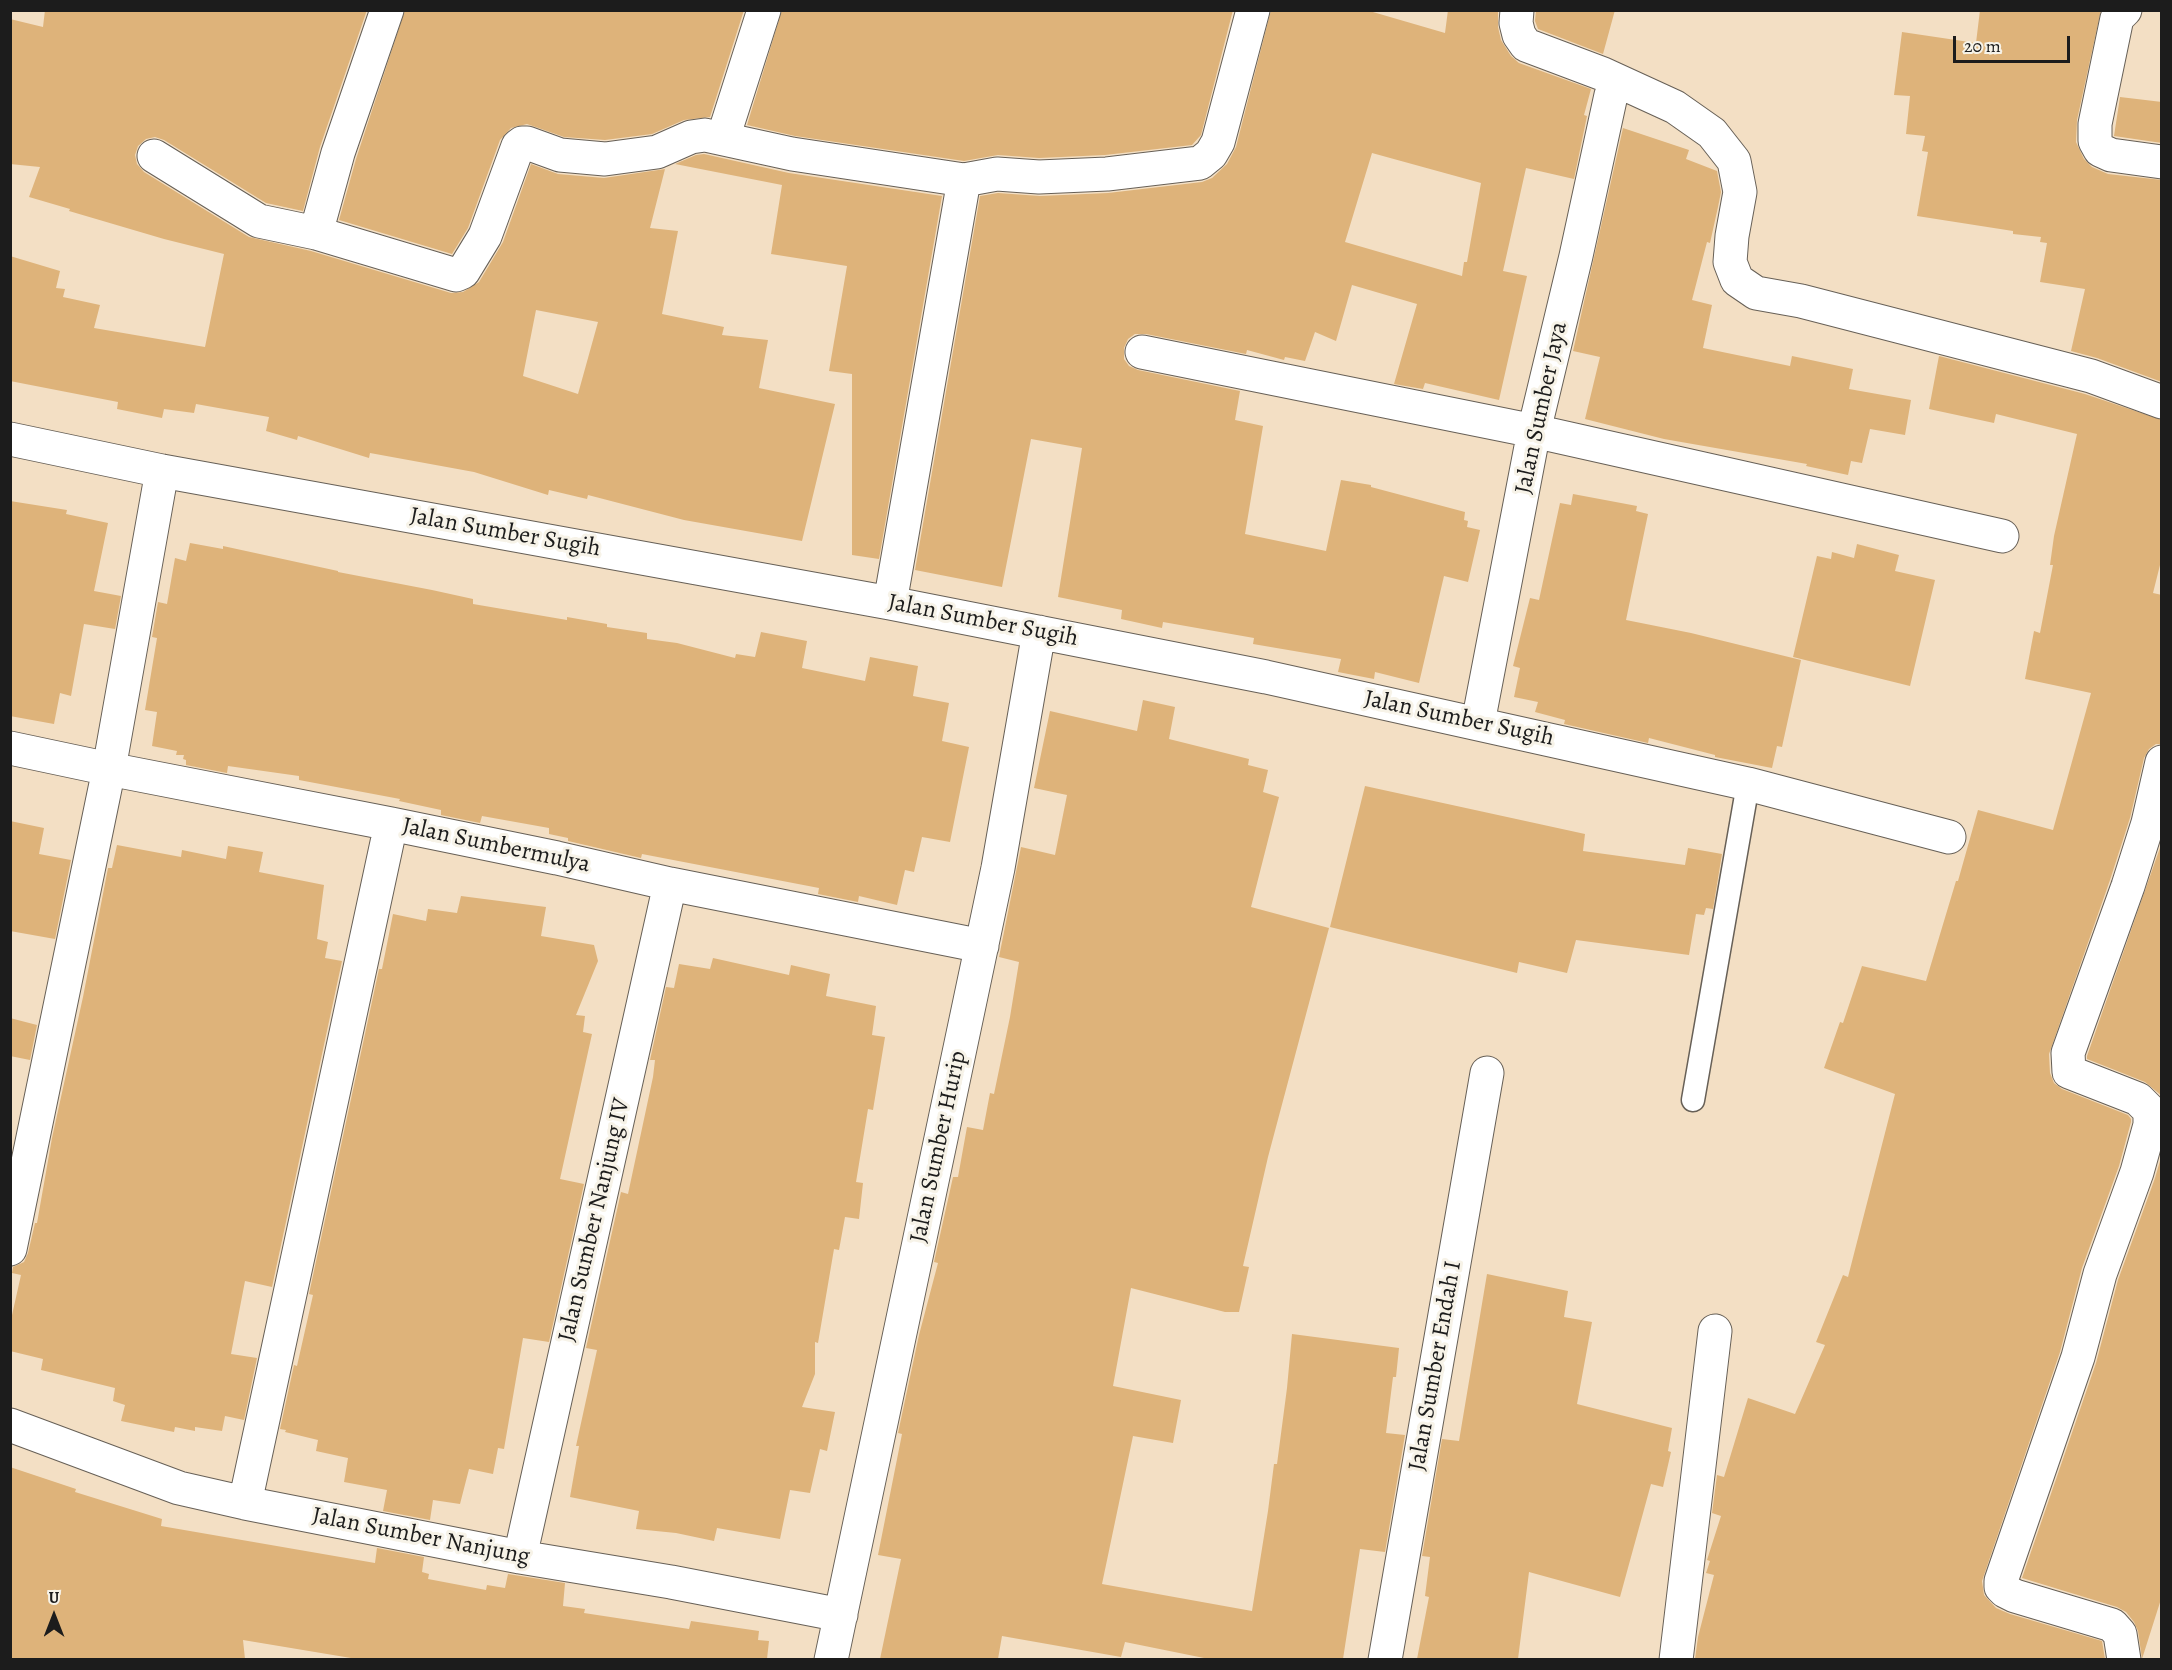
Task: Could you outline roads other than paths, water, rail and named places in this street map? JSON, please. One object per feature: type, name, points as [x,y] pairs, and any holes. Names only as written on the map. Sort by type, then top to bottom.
[{"type":"street","points":[[316,233],[339,153],[387,10]]},
{"type":"street","points":[[723,138],[764,10]]},
{"type":"street","points":[[154,156],[259,221],[316,233],[456,275],[463,272],[485,237],[518,147],[522,143],[533,144],[560,155],[605,159],[657,152],[691,137],[705,135],[792,154],[964,180],[997,174],[1039,177],[1107,174],[1200,163],[1211,154],[1218,142],[1253,10]]},
{"type":"street","points":[[1517,10],[1515,23],[1526,45],[1603,74],[1675,107],[1712,133],[1734,161],[1740,192],[1730,262],[1737,280],[1756,293],[1801,301],[2091,376],[2162,402]]},
{"type":"street","points":[[2125,10],[2117,18],[2095,124],[2095,141],[2100,150],[2111,155],[2162,162]]},
{"type":"street","name":"Jalan Sumber Jaya","points":[[1478,723],[1534,431],[1576,256],[1611,95]]},
{"type":"street","points":[[890,603],[964,180]]},
{"type":"street","points":[[1142,352],[1534,431],[2002,536]]},
{"type":"street","name":"Jalan Sumber Sugih","points":[[10,439],[162,471],[890,603],[1266,677],[1748,784],[1949,837]]},
{"type":"street","points":[[10,1249],[109,769],[162,471]]},
{"type":"street","name":"Jalan Sumber Hurip","points":[[831,1659],[998,868],[1039,632]]},
{"type":"street","name":"Jalan Sumbermulya","points":[[10,748],[982,946]]},
{"type":"street","points":[[2124,1659],[2120,1634],[2112,1625],[2015,1596],[2001,1587],[2001,1581],[2078,1357],[2100,1275],[2137,1172],[2150,1125],[2150,1111],[2138,1099],[2069,1072],[2068,1053],[2131,876],[2148,823],[2162,762]]},
{"type":"street","points":[[245,1503],[391,824]]},
{"type":"street","name":"Jalan Sumber Nanjung IV","points":[[520,1557],[670,884]]},
{"type":"street","name":"Jalan Sumber Endah I","points":[[1385,1659],[1487,1073]]},
{"type":"street","points":[[1676,1659],[1715,1332]]},
{"type":"street","name":"Jalan Sumber Nanjung","points":[[10,1425],[179,1488],[520,1557],[671,1582],[841,1615]]},
{"type":"lane","points":[[1694,1100],[1748,784]]}]
